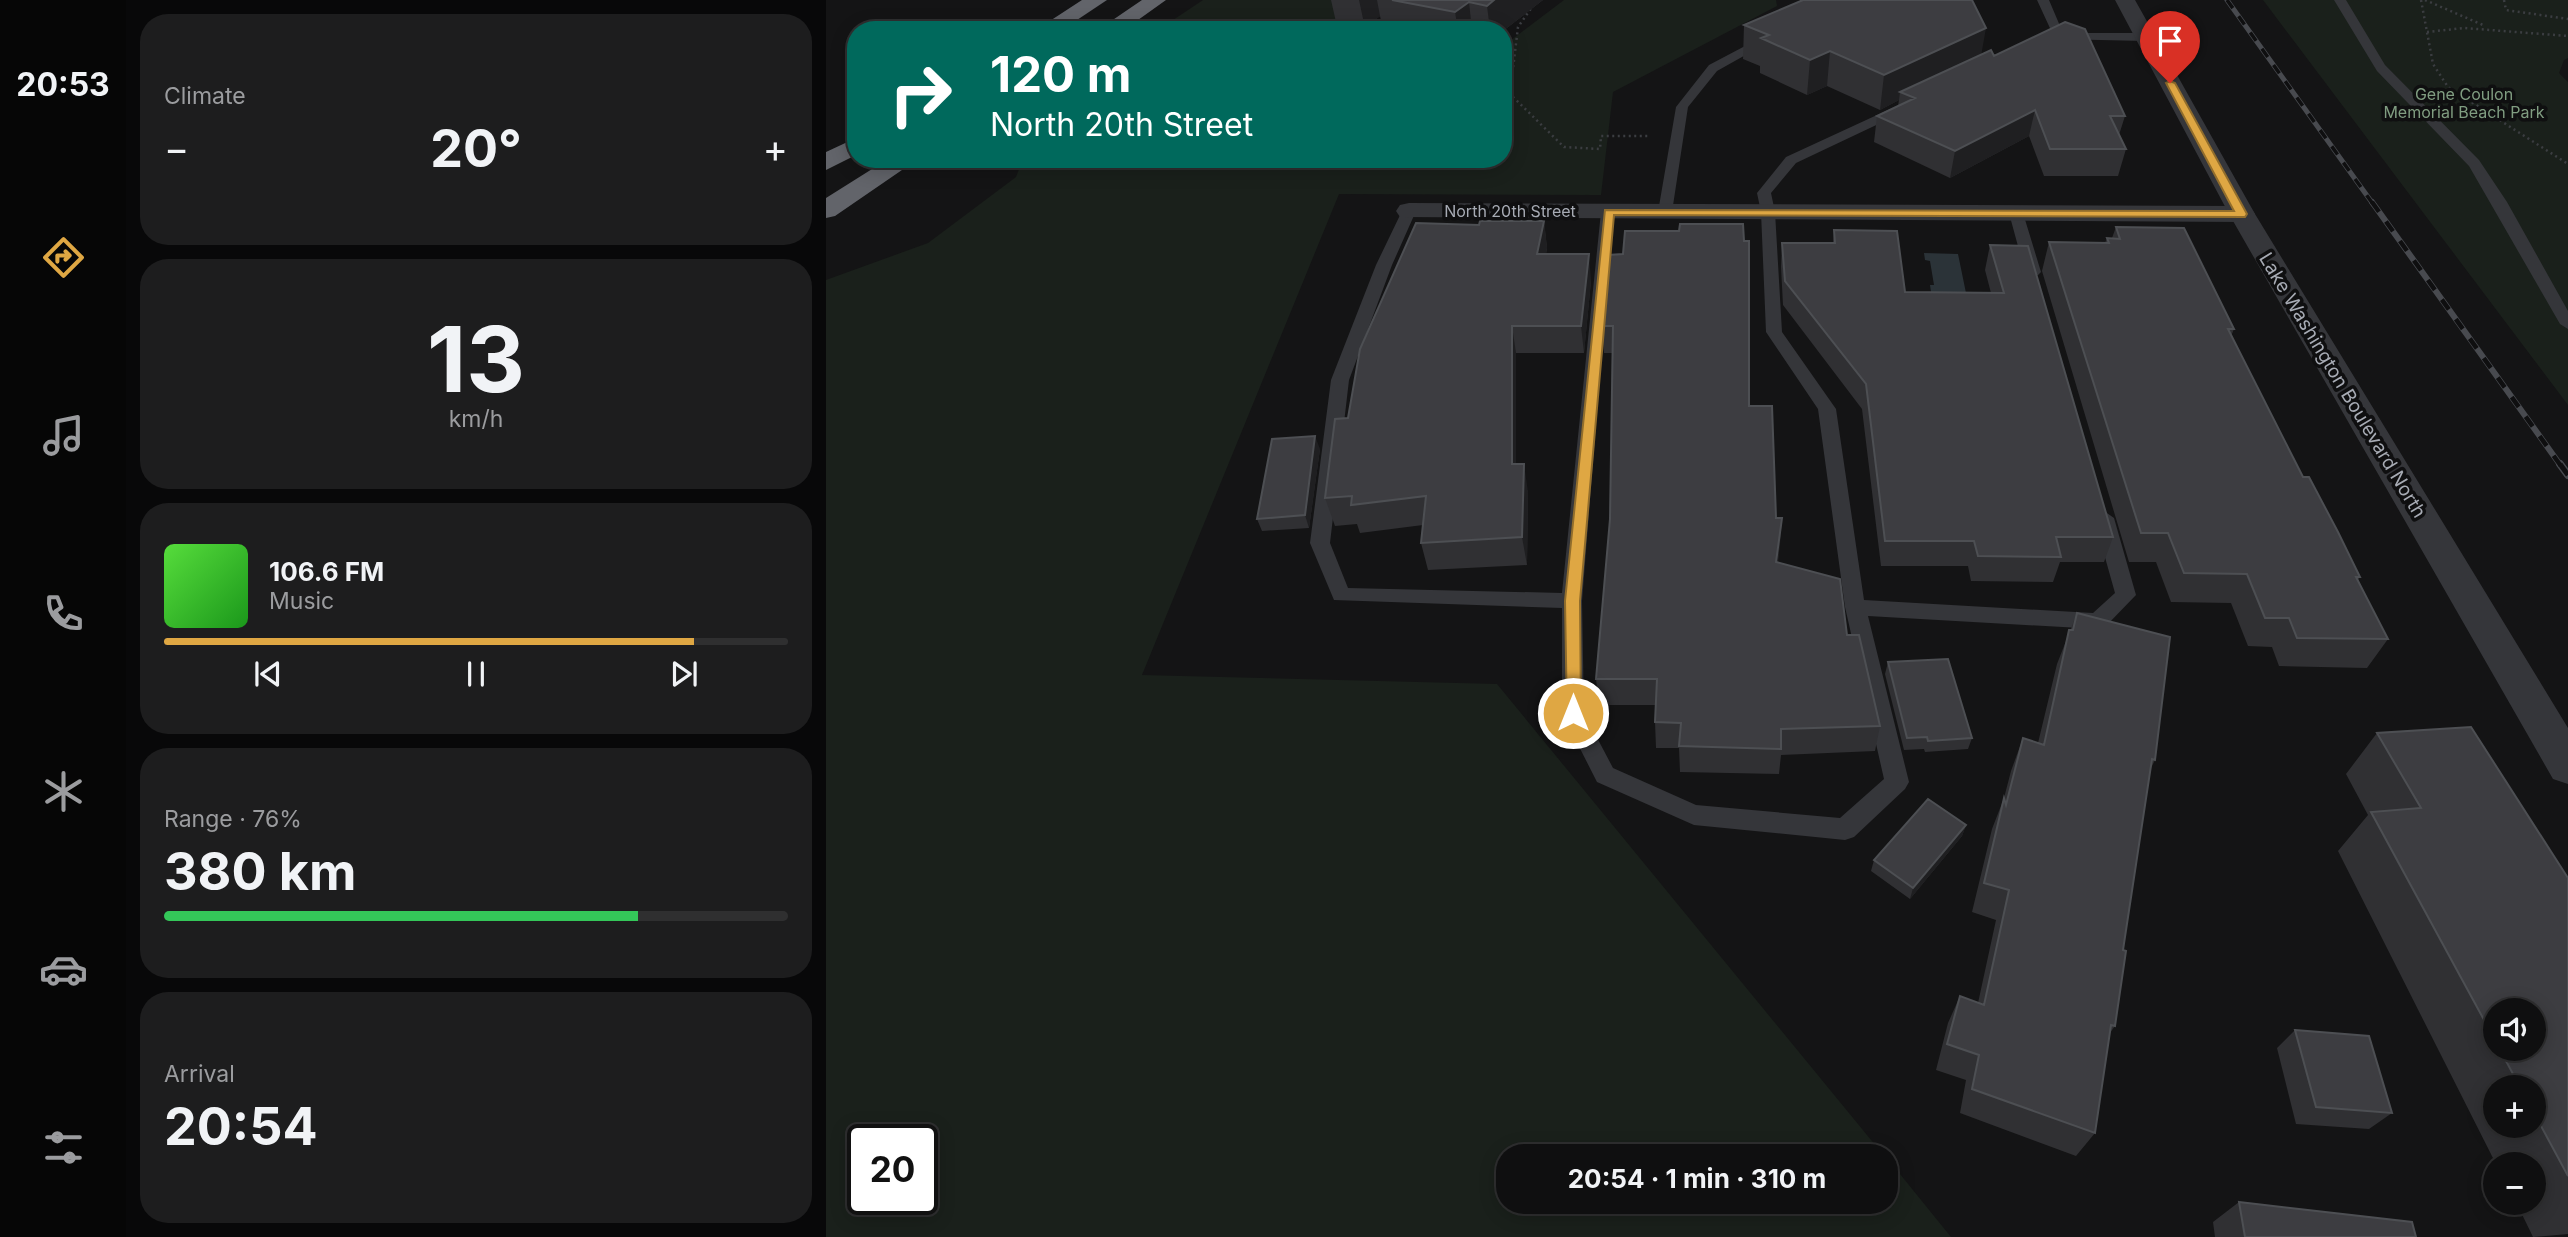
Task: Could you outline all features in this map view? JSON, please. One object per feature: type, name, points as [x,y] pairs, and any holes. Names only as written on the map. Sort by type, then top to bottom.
[{"type":"highway","points":[[1062,21],[1097,0]]},
{"type":"highway","points":[[1123,21],[1156,0]]},
{"type":"highway","points":[[826,162],[847,150]]},
{"type":"highway","points":[[826,210],[892,168]]},
{"type":"street","name":"Lake Washington Boulevard North","points":[[2125,0],[2242,214],[2568,766]]},
{"type":"street","name":"North 20th Street","points":[[1409,211],[2242,214]]},
{"type":"lane","points":[[1385,21],[1414,0]]},
{"type":"lane","points":[[2043,0],[2050,40],[2145,37]]},
{"type":"lane","points":[[2340,0],[2359,37],[2379,65],[2472,161],[2502,204],[2536,272],[2568,324]]},
{"type":"lane","points":[[1665,212],[1682,107],[1713,68],[1729,57],[1777,35]]},
{"type":"lane","points":[[1608,212],[1572,601],[1573,713],[1605,775],[1694,815],[1845,829],[1897,782],[1855,607],[1827,410],[1774,332],[1768,212],[1764,193],[1791,160],[1924,97]]},
{"type":"lane","points":[[1409,211],[1384,265],[1340,380],[1321,543],[1341,595],[1572,601]]},
{"type":"lane","points":[[2016,213],[2039,292]]},
{"type":"lane","points":[[1855,607],[2098,621],[2126,595],[2100,503]]},
{"type":"path","points":[[1512,77],[1518,27],[1537,0]]},
{"type":"path","points":[[2423,0],[2488,26]]},
{"type":"path","points":[[2423,0],[2427,52],[2434,71],[2448,87],[2568,164]]},
{"type":"path","points":[[2504,0],[2506,10],[2568,19]]},
{"type":"path","points":[[2427,32],[2446,27],[2488,26],[2548,36],[2568,36]]},
{"type":"path","points":[[1512,96],[1564,147],[1600,149],[1601,136],[1629,136]]},
{"type":"green space","points":[[1203,0],[1374,0],[1343,21],[1172,21]]},
{"type":"green space","points":[[1564,0],[1776,0],[1777,6],[1613,92],[1601,195],[1339,194],[1142,675],[1497,684],[1874,1144],[1496,1144],[1496,1214],[1898,1214],[1898,1172],[1951,1237],[826,1237],[826,280],[928,243],[1016,177],[1020,168],[1512,168],[1512,39]]},
{"type":"green space","name":"Gene Coulon Memorial Beach Park","points":[[2263,0],[2568,0],[2568,58],[2564,60],[2559,73],[2568,82],[2568,405]]},
{"type":"shaded area","points":[[1924,253],[1958,254],[1966,293],[1931,292],[1930,285],[1934,285],[1930,261],[1925,260]]},
{"type":"building","points":[[1392,0],[1494,0],[1487,6],[1469,2],[1455,12]]},
{"type":"building","points":[[1803,0],[1972,0],[1986,28],[1884,75],[1830,51],[1810,60],[1761,38],[1769,35],[1744,25]]},
{"type":"building","points":[[2065,22],[2085,29],[2125,116],[2110,116],[2126,149],[2050,149],[2035,110],[1955,151],[1877,116],[1915,98],[1900,92],[1991,50],[1994,56]]},
{"type":"building","points":[[1480,221],[1544,221],[1537,254],[1589,254],[1581,326],[1512,326],[1512,464],[1524,464],[1522,537],[1421,543],[1426,496],[1351,505],[1352,496],[1325,498],[1335,419],[1348,418],[1360,349],[1416,223],[1479,225]]},
{"type":"building","points":[[1680,224],[1743,224],[1744,241],[1749,241],[1749,406],[1772,406],[1776,518],[1782,518],[1776,562],[1840,579],[1847,635],[1859,635],[1880,726],[1781,729],[1781,749],[1679,746],[1681,723],[1655,722],[1657,679],[1596,679],[1610,519],[1613,326],[1602,326],[1608,255],[1623,254],[1625,231],[1679,231]]},
{"type":"building","points":[[2116,227],[2184,228],[2234,329],[2228,329],[2303,477],[2309,477],[2338,532],[2360,577],[2356,577],[2388,639],[2297,638],[2289,618],[2265,618],[2247,574],[2184,573],[2168,533],[2141,533],[2049,242],[2109,243],[2107,238],[2120,239]]},
{"type":"building","points":[[1834,230],[1897,231],[1905,292],[2004,293],[1990,245],[2028,246],[2113,537],[2056,537],[2061,557],[1978,556],[1974,541],[1885,541],[1866,384],[1785,281],[1782,243],[1835,243]]},
{"type":"building","points":[[1315,436],[1305,515],[1257,519],[1272,439]]},
{"type":"building","points":[[2077,613],[2170,637],[2155,760],[2152,759],[2123,950],[2126,951],[2115,1026],[2111,1025],[2095,1133],[1972,1089],[1979,1055],[1947,1044],[1960,996],[1984,1005],[2009,890],[1984,883],[2004,798],[2006,805],[2023,738],[2044,745],[2069,630],[2073,630]]},
{"type":"building","points":[[1948,659],[1972,738],[1928,741],[1927,737],[1907,738],[1888,662]]},
{"type":"building","points":[[2471,727],[2568,878],[2568,1176],[2546,1135],[2546,1075],[2514,1075],[2506,1061],[2546,1061],[2546,998],[2483,998],[2483,1018],[2371,812],[2421,808],[2377,733]]},
{"type":"building","points":[[1928,799],[1966,825],[1913,888],[1874,860]]},
{"type":"building","points":[[2295,1030],[2369,1036],[2392,1113],[2316,1107]]},
{"type":"building","points":[[2239,1202],[2412,1222],[2416,1237],[2245,1237]]},
{"type":"railway","points":[[2227,0],[2373,204]]},
{"type":"railway","points":[[2372,202],[2561,466]]},
{"type":"railway","points":[[2560,464],[2568,475]]},
{"type":"route","points":[[1573,713],[1572,601],[1608,212],[2242,214],[2170,83]]}]
